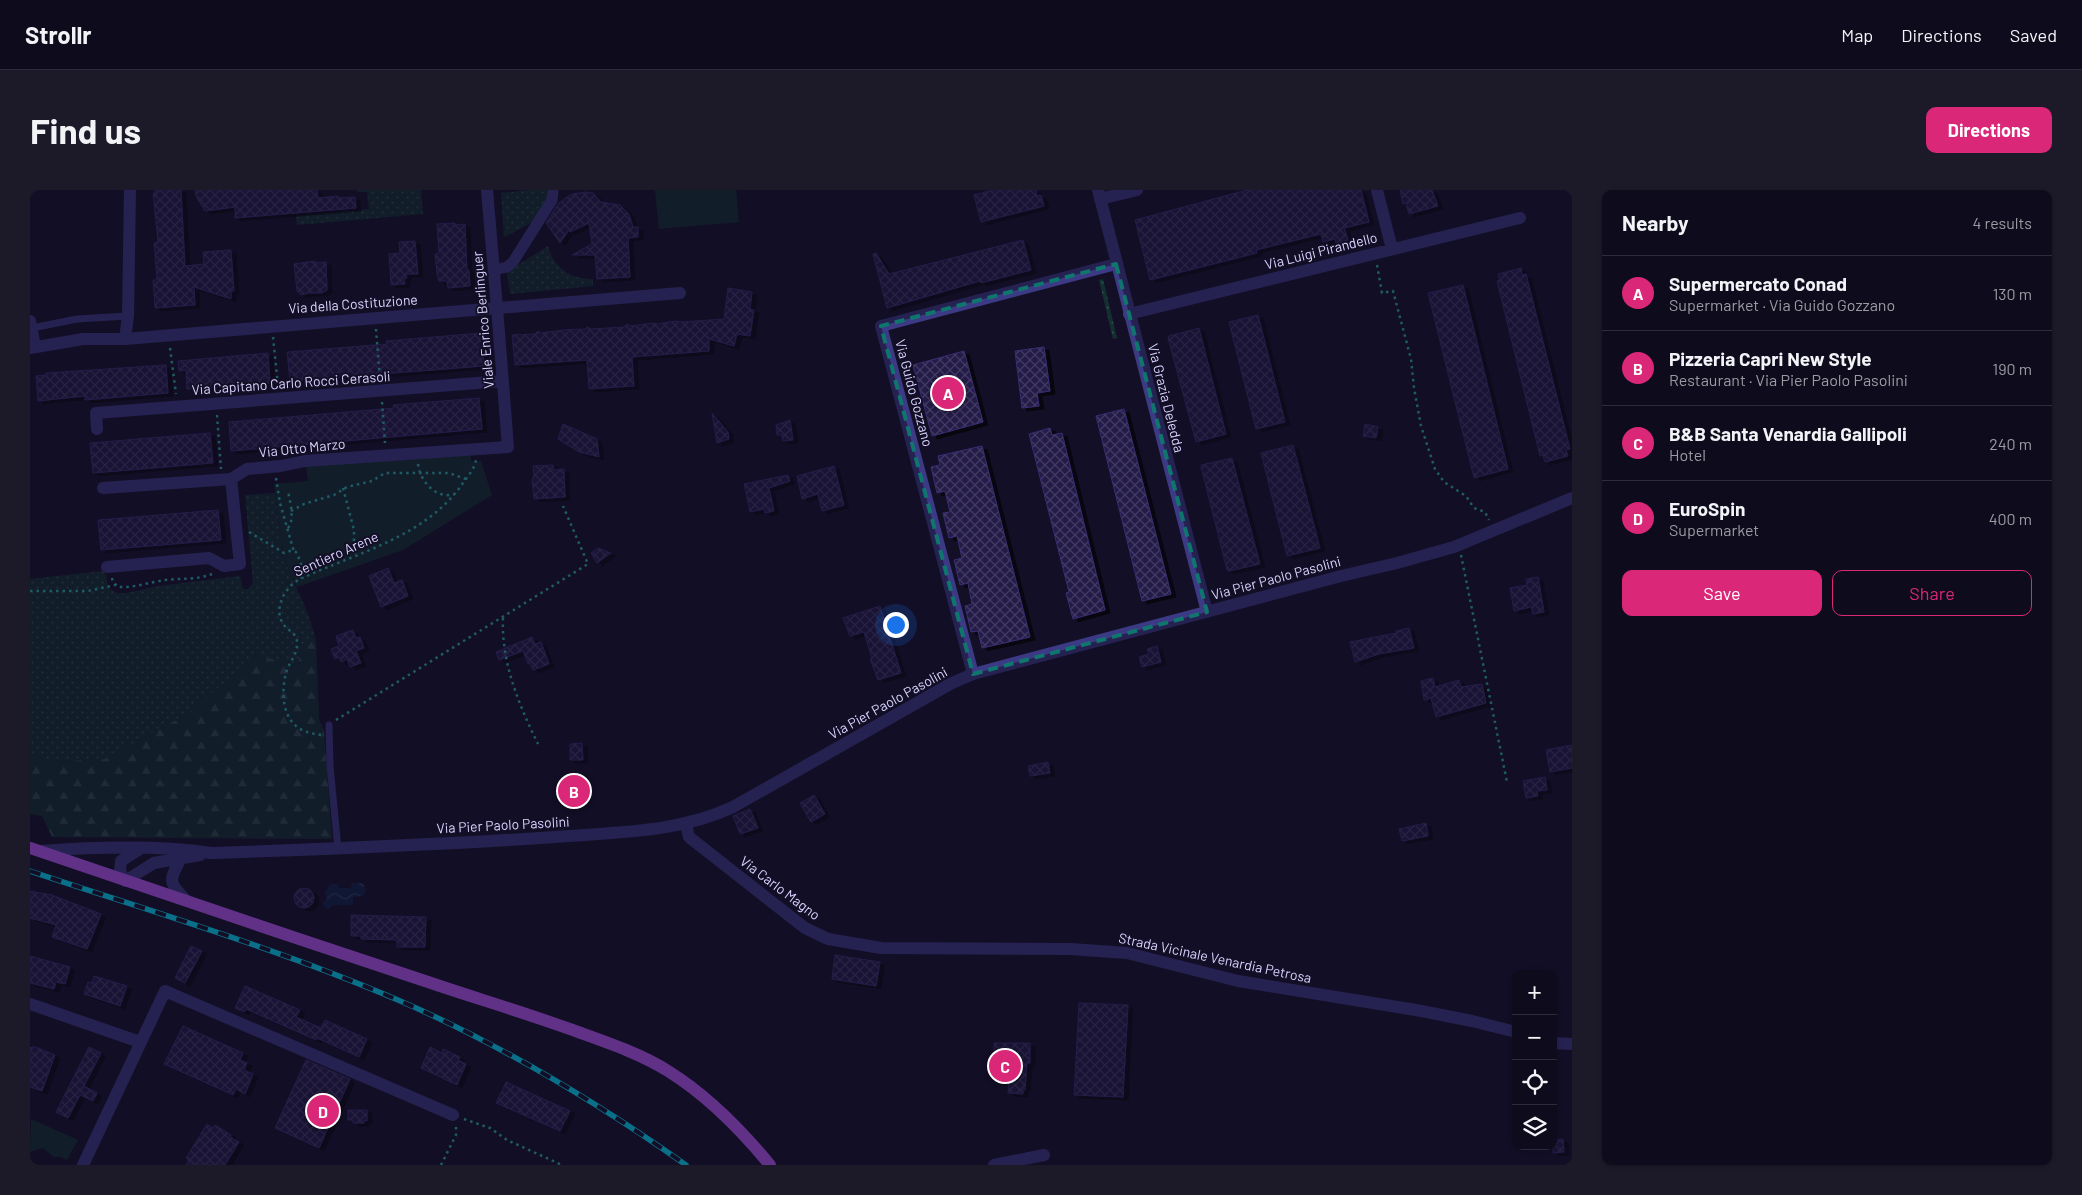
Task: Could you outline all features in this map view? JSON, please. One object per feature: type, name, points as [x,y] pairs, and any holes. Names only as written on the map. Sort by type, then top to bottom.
[{"type":"main road","points":[[36,850],[422,980],[533,1015],[610,1044],[668,1071],[712,1105],[755,1147],[770,1165]]},
{"type":"street","points":[[125,338],[128,316],[130,190]]},
{"type":"street","name":"Viale Enrico Berlinguer","points":[[487,190],[508,447]]},
{"type":"street","points":[[494,270],[507,267],[513,262],[552,200],[553,190]]},
{"type":"street","points":[[1099,195],[1137,190]]},
{"type":"street","points":[[1377,190],[1392,249]]},
{"type":"street","name":"Via Grazia Deledda","points":[[1099,195],[1207,612]]},
{"type":"street","name":"Via Luigi Pirandello","points":[[1129,314],[1520,218]]},
{"type":"street","name":"Via Guido Gozzano","points":[[973,674],[881,326],[1116,264]]},
{"type":"street","name":"Via della Costituzione","points":[[33,347],[83,339],[125,338],[680,293]]},
{"type":"street","points":[[31,324],[33,347]]},
{"type":"street","name":"Via Capitano Carlo Rocci Cerasoli","points":[[97,429],[96,414],[503,381]]},
{"type":"street","name":"Via Otto Marzo","points":[[103,488],[231,479],[247,469],[274,467],[304,461],[508,447]]},
{"type":"street","points":[[109,567],[209,558],[224,566],[240,564],[231,479]]},
{"type":"street","name":"Via Pier Paolo Pasolini","points":[[125,881],[154,864],[210,853],[524,839],[642,830],[686,824],[714,816],[733,807],[952,683],[973,674],[1454,547],[1572,498]]},
{"type":"street","name":"Via Carlo Magno","points":[[686,824],[689,837],[805,928],[828,939],[881,948],[920,950],[963,948]]},
{"type":"street","name":"Via Pier Paolo Pasolini","points":[[36,850],[178,848],[210,853]]},
{"type":"street","points":[[125,881],[120,871],[121,861],[140,849]]},
{"type":"street","points":[[181,858],[171,878],[172,886],[185,899]]},
{"type":"street","name":"Strada Vicinale Venardia Petrosa","points":[[963,948],[1070,948],[1126,953],[1238,982],[1416,1010],[1512,1031]]},
{"type":"street","points":[[86,1164],[164,991],[450,1114]]},
{"type":"street","points":[[30,1004],[140,1042]]},
{"type":"street","points":[[1557,1043],[1572,1044]]},
{"type":"street","points":[[994,1165],[1044,1155]]},
{"type":"lane","points":[[31,324],[128,316]]},
{"type":"lane","points":[[329,725],[338,848]]},
{"type":"path","points":[[1375,254],[1382,293],[1393,291],[1413,368],[1420,426],[1436,468],[1444,482],[1466,496],[1474,508],[1485,512],[1493,530]]},
{"type":"path","points":[[272,326],[279,399]]},
{"type":"path","points":[[168,334],[177,406]]},
{"type":"path","name":"Sentiero Arene","points":[[329,740],[320,734],[303,731],[294,725],[286,713],[286,672],[297,652],[298,643],[293,631],[285,626],[280,618],[282,598],[289,587],[300,579],[386,543],[433,515],[456,493],[466,479],[476,463],[477,448]]},
{"type":"path","points":[[418,452],[419,473],[429,487],[445,495],[456,493]]},
{"type":"path","points":[[274,467],[280,503],[294,552],[300,558],[300,579]]},
{"type":"path","points":[[292,510],[304,504],[334,495],[344,488],[367,483],[385,473],[449,473],[466,479]]},
{"type":"path","points":[[344,488],[354,530],[354,557]]},
{"type":"path","points":[[288,491],[292,510],[288,529]]},
{"type":"path","points":[[329,725],[588,564],[563,506]]},
{"type":"path","points":[[236,533],[248,532],[284,553],[294,552]]},
{"type":"path","points":[[1454,547],[1460,553],[1464,562],[1507,782]]},
{"type":"path","points":[[30,591],[88,591],[116,585],[126,588],[166,580],[202,578],[216,573],[224,566]]},
{"type":"path","points":[[109,567],[113,582],[116,585]]},
{"type":"path","points":[[503,618],[504,646],[508,666],[529,726],[538,744]]},
{"type":"path","points":[[442,1165],[456,1135],[456,1125],[450,1114]]},
{"type":"path","points":[[450,1114],[490,1128],[506,1140],[562,1165]]},
{"type":"highlighted area","points":[[1116,264],[1207,612],[973,674],[881,326]]},
{"type":"green space","points":[[357,190],[421,190],[423,214],[297,225],[296,216],[369,209],[367,192],[357,192]]},
{"type":"green space","points":[[547,190],[547,198],[533,222],[504,237],[501,193]]},
{"type":"green space","points":[[655,190],[736,190],[739,222],[659,229]]},
{"type":"green space","points":[[548,246],[554,260],[564,271],[577,277],[593,279],[593,286],[510,294],[507,272]]},
{"type":"green space","points":[[1103,279],[1117,338],[1113,339],[1099,280]]},
{"type":"green space","points":[[471,454],[471,461],[481,461],[492,495],[403,550],[297,587],[284,559],[274,484],[308,481],[306,466]]},
{"type":"green space","points":[[275,493],[284,559],[309,616],[316,640],[301,649],[298,664],[257,657],[187,714],[105,759],[48,762],[30,752],[30,579],[103,571],[106,575],[108,587],[117,593],[127,593],[158,586],[240,576],[243,589],[248,589],[253,583],[245,495]]},
{"type":"green space","points":[[316,640],[319,719],[324,731],[332,839],[52,837],[42,816],[30,814],[30,752],[48,762],[105,759],[187,714],[257,656],[298,664],[301,649]]},
{"type":"green space","points":[[31,1119],[78,1140],[67,1160],[61,1157],[54,1157],[43,1148],[30,1152]]},
{"type":"water","points":[[352,883],[363,883],[366,890],[363,896],[353,897],[353,905],[333,905],[328,909],[325,908],[323,903],[327,899],[325,892],[331,884],[338,884],[339,888],[351,888]]},
{"type":"building","points":[[155,190],[181,190],[185,266],[204,264],[203,252],[231,250],[234,291],[231,291],[231,299],[194,287],[195,305],[155,308],[153,280],[157,280],[154,243],[158,242],[153,193],[155,193]]},
{"type":"building","points":[[195,190],[317,190],[318,198],[355,197],[356,208],[235,218],[235,207],[205,211],[196,196]]},
{"type":"building","points":[[993,190],[1036,190],[1037,196],[1041,195],[1044,206],[981,222],[974,195]]},
{"type":"building","points":[[1247,190],[1361,190],[1369,222],[1344,228],[1348,240],[1336,243],[1335,239],[1323,242],[1321,234],[1256,250],[1257,253],[1150,280],[1135,220]]},
{"type":"building","points":[[1400,190],[1432,190],[1438,206],[1409,214],[1406,203],[1403,204]]},
{"type":"building","points":[[593,193],[601,202],[620,205],[629,214],[633,227],[638,227],[638,237],[628,238],[630,277],[597,279],[595,255],[572,255],[592,244],[589,223],[570,232],[569,230],[560,243],[546,223],[558,204],[564,199],[572,194]]},
{"type":"building","points":[[455,223],[455,225],[465,224],[467,270],[469,270],[470,286],[448,288],[447,281],[439,281],[437,274],[435,254],[439,253],[437,224]]},
{"type":"building","points":[[1023,240],[1031,270],[981,283],[980,281],[887,308],[873,254],[876,253],[889,274]]},
{"type":"building","points":[[415,241],[418,274],[406,274],[405,284],[391,285],[389,254],[400,253],[399,242]]},
{"type":"building","points":[[315,261],[315,263],[326,262],[327,290],[322,293],[301,295],[297,291],[294,264]]},
{"type":"building","points":[[1521,268],[1522,275],[1526,274],[1570,449],[1566,450],[1568,456],[1545,462],[1543,455],[1540,456],[1497,281],[1500,280],[1498,274]]},
{"type":"building","points":[[1463,285],[1508,469],[1474,478],[1428,293]]},
{"type":"building","points":[[728,288],[752,292],[750,309],[754,310],[750,336],[737,334],[734,346],[709,339],[709,351],[632,357],[634,386],[589,389],[587,360],[515,365],[512,335],[535,334],[538,331],[541,333],[585,329],[587,327],[591,329],[624,327],[627,324],[630,326],[676,321],[724,319]]},
{"type":"building","points":[[1258,315],[1285,422],[1256,429],[1229,322]]},
{"type":"building","points":[[1199,328],[1226,434],[1196,442],[1168,338],[1169,336]]},
{"type":"building","points":[[481,333],[484,366],[290,381],[287,352],[387,344],[386,341]]},
{"type":"building","points":[[1044,347],[1050,391],[1037,393],[1039,406],[1022,408],[1015,351]]},
{"type":"building","points":[[964,351],[983,422],[932,436],[913,365]]},
{"type":"building","points":[[268,353],[270,383],[187,389],[186,370],[179,371],[178,361]]},
{"type":"building","points":[[166,365],[168,393],[85,400],[85,396],[38,401],[36,376],[46,375],[46,373]]},
{"type":"building","points":[[479,398],[482,429],[231,451],[229,422],[394,408],[393,405]]},
{"type":"building","points":[[1124,409],[1171,594],[1142,601],[1096,416]]},
{"type":"building","points":[[712,413],[728,432],[729,439],[717,443]]},
{"type":"building","points":[[790,420],[793,440],[783,441],[782,435],[777,435],[776,425]]},
{"type":"building","points":[[563,424],[597,439],[599,457],[579,452],[558,439]]},
{"type":"building","points":[[1365,424],[1378,427],[1376,438],[1363,436]]},
{"type":"building","points":[[1050,428],[1052,435],[1062,433],[1105,610],[1073,619],[1066,593],[1069,592],[1029,434]]},
{"type":"building","points":[[210,433],[213,463],[93,473],[90,443]]},
{"type":"building","points":[[1293,445],[1320,548],[1287,556],[1261,453]]},
{"type":"building","points":[[982,446],[1030,637],[982,648],[978,631],[971,632],[965,606],[972,604],[968,583],[960,585],[954,560],[962,558],[957,536],[949,538],[943,513],[950,512],[945,491],[937,493],[931,467],[940,465],[938,456]]},
{"type":"building","points":[[1232,458],[1260,564],[1229,571],[1227,570],[1201,465]]},
{"type":"building","points":[[553,465],[553,470],[564,469],[565,497],[534,499],[533,466]]},
{"type":"building","points":[[834,466],[844,505],[822,511],[818,494],[802,499],[797,476]]},
{"type":"building","points":[[788,475],[790,481],[769,488],[774,511],[765,513],[764,509],[750,512],[744,484]]},
{"type":"building","points":[[218,510],[221,540],[101,550],[98,520]]},
{"type":"building","points":[[598,548],[611,553],[597,563],[591,553]]},
{"type":"building","points":[[388,568],[394,583],[402,580],[408,596],[381,607],[369,576]]},
{"type":"building","points":[[1538,577],[1544,612],[1533,614],[1531,607],[1514,611],[1510,588],[1527,585],[1526,579]]},
{"type":"building","points":[[880,606],[901,673],[878,680],[870,659],[872,659],[864,632],[850,636],[843,618]]},
{"type":"building","points":[[1409,628],[1414,648],[1379,654],[1355,662],[1350,642],[1396,633],[1396,631]]},
{"type":"building","points":[[353,630],[356,638],[360,637],[364,648],[356,651],[361,663],[350,667],[347,659],[341,662],[339,657],[335,659],[331,649],[339,646],[336,636]]},
{"type":"building","points":[[532,637],[535,644],[541,642],[549,664],[533,670],[530,663],[528,664],[523,651],[499,660],[496,652]]},
{"type":"building","points":[[1157,646],[1161,662],[1142,667],[1139,657],[1149,654],[1147,649]]},
{"type":"building","points":[[1433,678],[1435,687],[1459,680],[1461,687],[1482,684],[1486,703],[1436,717],[1431,698],[1424,700],[1421,681]]},
{"type":"building","points":[[582,743],[583,760],[570,760],[570,744]]},
{"type":"building","points":[[1572,745],[1572,768],[1550,772],[1546,750]]},
{"type":"building","points":[[1048,762],[1050,773],[1030,776],[1028,766]]},
{"type":"building","points":[[1545,777],[1547,790],[1537,791],[1538,796],[1526,798],[1523,781]]},
{"type":"building","points":[[814,795],[825,814],[811,822],[800,803]]},
{"type":"building","points":[[750,809],[758,828],[740,834],[733,816]]},
{"type":"building","points":[[1426,823],[1428,836],[1402,841],[1399,829]]},
{"type":"building","points":[[300,888],[308,888],[314,894],[314,902],[308,908],[300,908],[294,902],[294,894]]},
{"type":"building","points":[[30,891],[52,895],[101,914],[87,949],[52,937],[56,925],[30,918]]},
{"type":"building","points":[[351,915],[426,917],[425,947],[397,947],[397,940],[361,939],[361,936],[351,936]]},
{"type":"building","points":[[191,946],[202,951],[185,983],[175,978]]},
{"type":"building","points":[[835,955],[880,962],[876,986],[832,979]]},
{"type":"building","points":[[30,956],[70,967],[65,984],[56,982],[54,989],[30,983]]},
{"type":"building","points":[[94,976],[127,986],[120,1006],[84,994],[88,982],[92,983]]},
{"type":"building","points":[[245,986],[300,1010],[296,1017],[321,1028],[325,1020],[367,1039],[359,1057],[246,1009],[244,1012],[235,1008]]},
{"type":"building","points":[[1079,1003],[1128,1005],[1123,1097],[1074,1095]]},
{"type":"building","points":[[183,1026],[243,1053],[240,1060],[247,1063],[244,1070],[253,1074],[245,1094],[236,1089],[233,1095],[164,1064]]},
{"type":"building","points":[[994,1043],[1030,1043],[1030,1063],[1027,1063],[1023,1094],[1008,1093],[1010,1070],[994,1070]]},
{"type":"building","points":[[33,1046],[55,1055],[42,1091],[30,1087],[30,1047],[33,1048]]},
{"type":"building","points":[[89,1047],[101,1053],[84,1086],[97,1093],[93,1101],[80,1095],[68,1118],[56,1112]]},
{"type":"building","points":[[430,1047],[442,1053],[443,1049],[460,1057],[458,1060],[466,1064],[457,1085],[421,1068]]},
{"type":"building","points":[[306,1060],[350,1079],[319,1148],[275,1128]]},
{"type":"building","points":[[506,1082],[570,1111],[560,1131],[496,1103]]},
{"type":"building","points":[[348,1110],[367,1110],[367,1121],[364,1120],[364,1123],[353,1123],[353,1120],[348,1120]]},
{"type":"building","points":[[207,1124],[213,1128],[215,1125],[239,1142],[225,1165],[186,1165],[189,1160],[186,1158]]},
{"type":"building","points":[[1563,1139],[1564,1152],[1553,1153],[1553,1150],[1557,1150],[1557,1140]]},
{"type":"railway","points":[[30,871],[308,964],[353,981],[436,1017],[510,1055],[582,1096],[686,1165]]},
{"type":"place","name":"Supermercato Conad","points":[[948,393]]},
{"type":"place","name":"Pizzeria Capri New Style","points":[[574,791]]},
{"type":"place","name":"B&B Santa Venardia Gallipoli","points":[[1005,1066]]},
{"type":"place","name":"EuroSpin","points":[[323,1111]]}]
